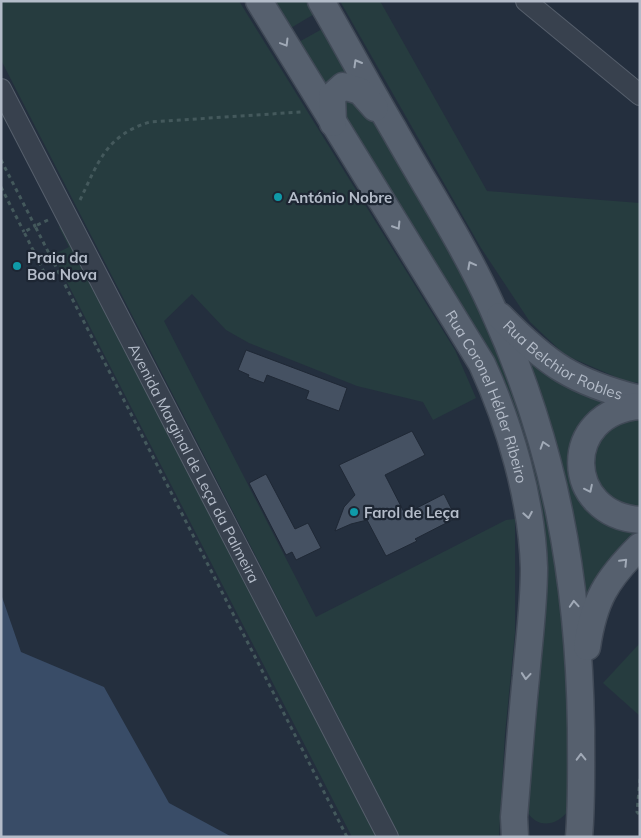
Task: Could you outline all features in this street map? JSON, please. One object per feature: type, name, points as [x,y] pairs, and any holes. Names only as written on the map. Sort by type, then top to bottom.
[{"type":"main road","name":"Rua Coronel Hélder Ribeiro","points":[[259,1],[482,364],[499,401],[529,515],[534,568],[515,827],[532,837]]},
{"type":"main road","points":[[322,1],[393,130],[453,231],[493,308],[532,408],[549,460],[572,582],[580,688],[582,806],[579,837]]},
{"type":"main road","points":[[333,123],[332,96],[343,86],[352,87],[360,91],[393,130]]},
{"type":"main road","name":"Rua Belchior Robles","points":[[493,308],[543,357],[571,376],[593,386],[640,399]]},
{"type":"main road","name":"Rua Belchior Robles","points":[[640,406],[630,407],[608,416],[593,427],[583,442],[580,454],[582,471],[595,501],[611,513],[626,519],[640,520]]},
{"type":"main road","points":[[580,688],[592,618],[601,595],[615,572],[640,546]]},
{"type":"main road","points":[[560,837],[572,825],[582,806]]},
{"type":"street","points":[[526,1],[640,95]]},
{"type":"street","name":"Avenida Marginal de Leça da Palmeira","points":[[1,89],[388,837]]},
{"type":"path","points":[[24,232],[78,204],[105,149],[137,126],[150,122],[310,111]]},
{"type":"path","points":[[1,160],[347,837]]},
{"type":"path","points":[[1,186],[48,280]]},
{"type":"path","points":[[640,779],[637,812],[640,815]]},
{"type":"green space","points":[[1,1],[239,1],[455,350],[476,398],[433,420],[423,402],[357,386],[249,343],[226,330],[192,294],[164,321],[316,617],[506,520],[515,519],[515,633],[505,734],[499,837],[400,837],[1,60]]},
{"type":"green space","points":[[273,1],[310,1],[316,13],[289,29]]},
{"type":"green space","points":[[340,1],[380,1],[487,191],[640,203],[640,383],[625,381],[565,355],[530,322],[481,248]]},
{"type":"green space","points":[[324,28],[351,72],[336,76],[324,87],[297,43]]},
{"type":"green space","points":[[347,101],[363,106],[456,261],[499,353],[526,426],[537,463],[547,500],[561,574],[568,662],[568,811],[552,823],[540,823],[526,809],[534,492],[342,113],[342,106]]},
{"type":"green space","points":[[63,225],[380,837],[352,837],[53,255],[69,247],[59,227]]},
{"type":"green space","points":[[520,349],[616,402],[573,478],[640,530],[640,534],[585,610]]},
{"type":"green space","points":[[640,416],[640,511],[622,510],[593,477],[595,450],[602,436],[608,431]]},
{"type":"green space","points":[[640,643],[640,716],[603,683]]},
{"type":"water","points":[[1,594],[21,652],[104,687],[169,803],[232,837],[1,837]]},
{"type":"building","points":[[246,350],[347,388],[339,411],[306,399],[309,391],[267,375],[264,383],[248,377],[249,375],[238,370]]},
{"type":"building","points":[[412,431],[425,455],[385,475],[405,514],[444,494],[456,518],[415,539],[417,541],[386,556],[367,520],[335,531],[344,507],[355,495],[339,465]]},
{"type":"building","points":[[266,474],[295,529],[308,523],[321,548],[296,560],[292,552],[286,555],[249,483]]},
{"type":"place","name":"António Nobre","points":[[278,197]]},
{"type":"place","name":"Praia da Boa Nova","points":[[17,266]]},
{"type":"place","name":"Farol de Leça","points":[[354,512]]}]
